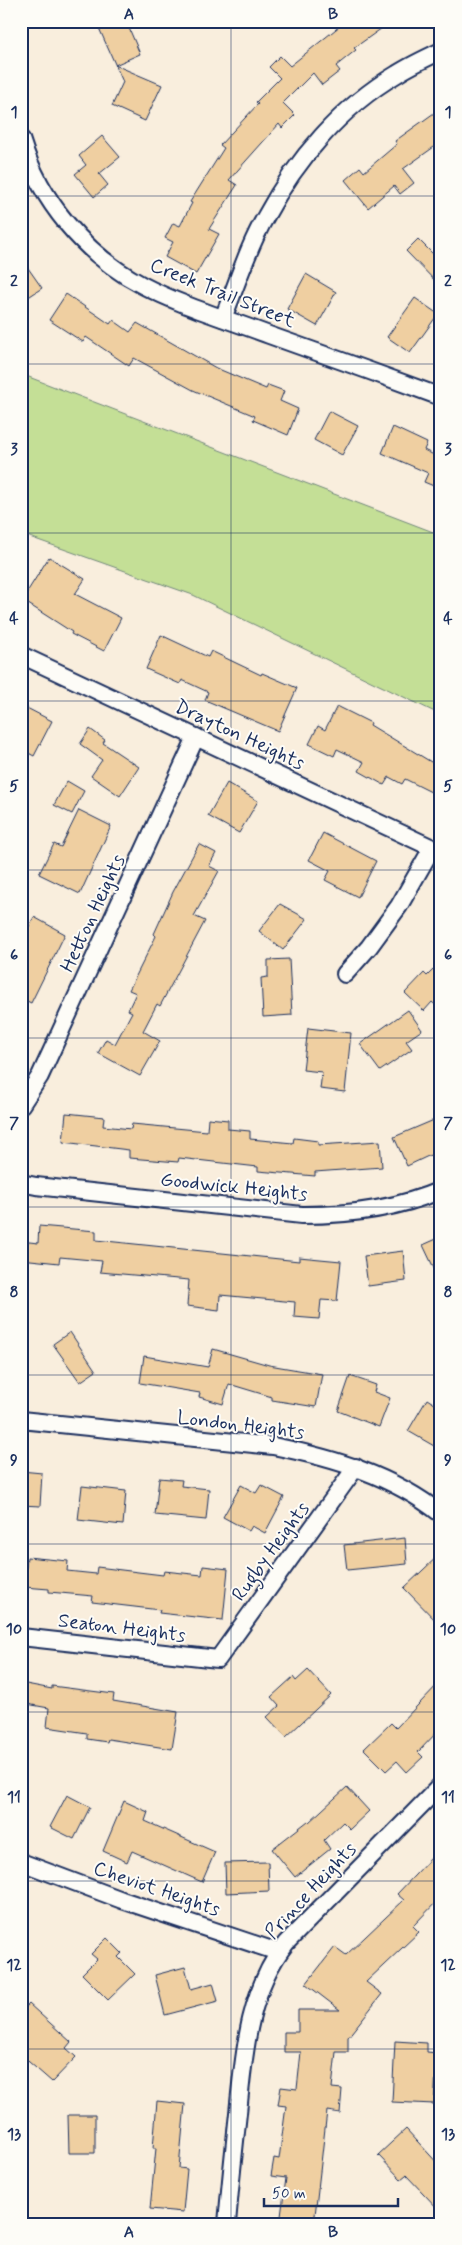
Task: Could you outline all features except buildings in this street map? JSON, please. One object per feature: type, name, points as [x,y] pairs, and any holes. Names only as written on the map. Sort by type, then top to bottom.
[{"type":"street","points":[[223,318],[265,217],[285,184],[308,152],[334,123],[364,97],[396,74],[441,51]]},
{"type":"street","name":"Creek Trail Street","points":[[21,139],[34,173],[47,196],[79,238],[98,255],[142,284],[223,318],[441,397]]},
{"type":"street","name":"Drayton Heights","points":[[21,655],[436,850]]},
{"type":"street","name":"Hetton Heights","points":[[21,1105],[40,1076],[196,737]]},
{"type":"street","points":[[345,974],[369,947],[436,850]]},
{"type":"street","name":"Goodwick Heights","points":[[21,1183],[302,1215],[334,1215],[367,1211],[400,1204],[441,1190]]},
{"type":"street","name":"London Heights","points":[[21,1420],[273,1446],[304,1452],[356,1467],[407,1491],[441,1514]]},
{"type":"street","name":"Rugby Heights","points":[[218,1659],[356,1467]]},
{"type":"street","name":"Seaton Heights","points":[[21,1637],[218,1659]]},
{"type":"street","name":"Prince Heights","points":[[227,2224],[242,2067],[251,2015],[263,1981],[278,1952],[441,1785]]},
{"type":"street","name":"Cheviot Heights","points":[[21,1862],[122,1900],[278,1952]]},
{"type":"green space","points":[[21,374],[441,535],[441,715],[193,595],[21,534]]}]
